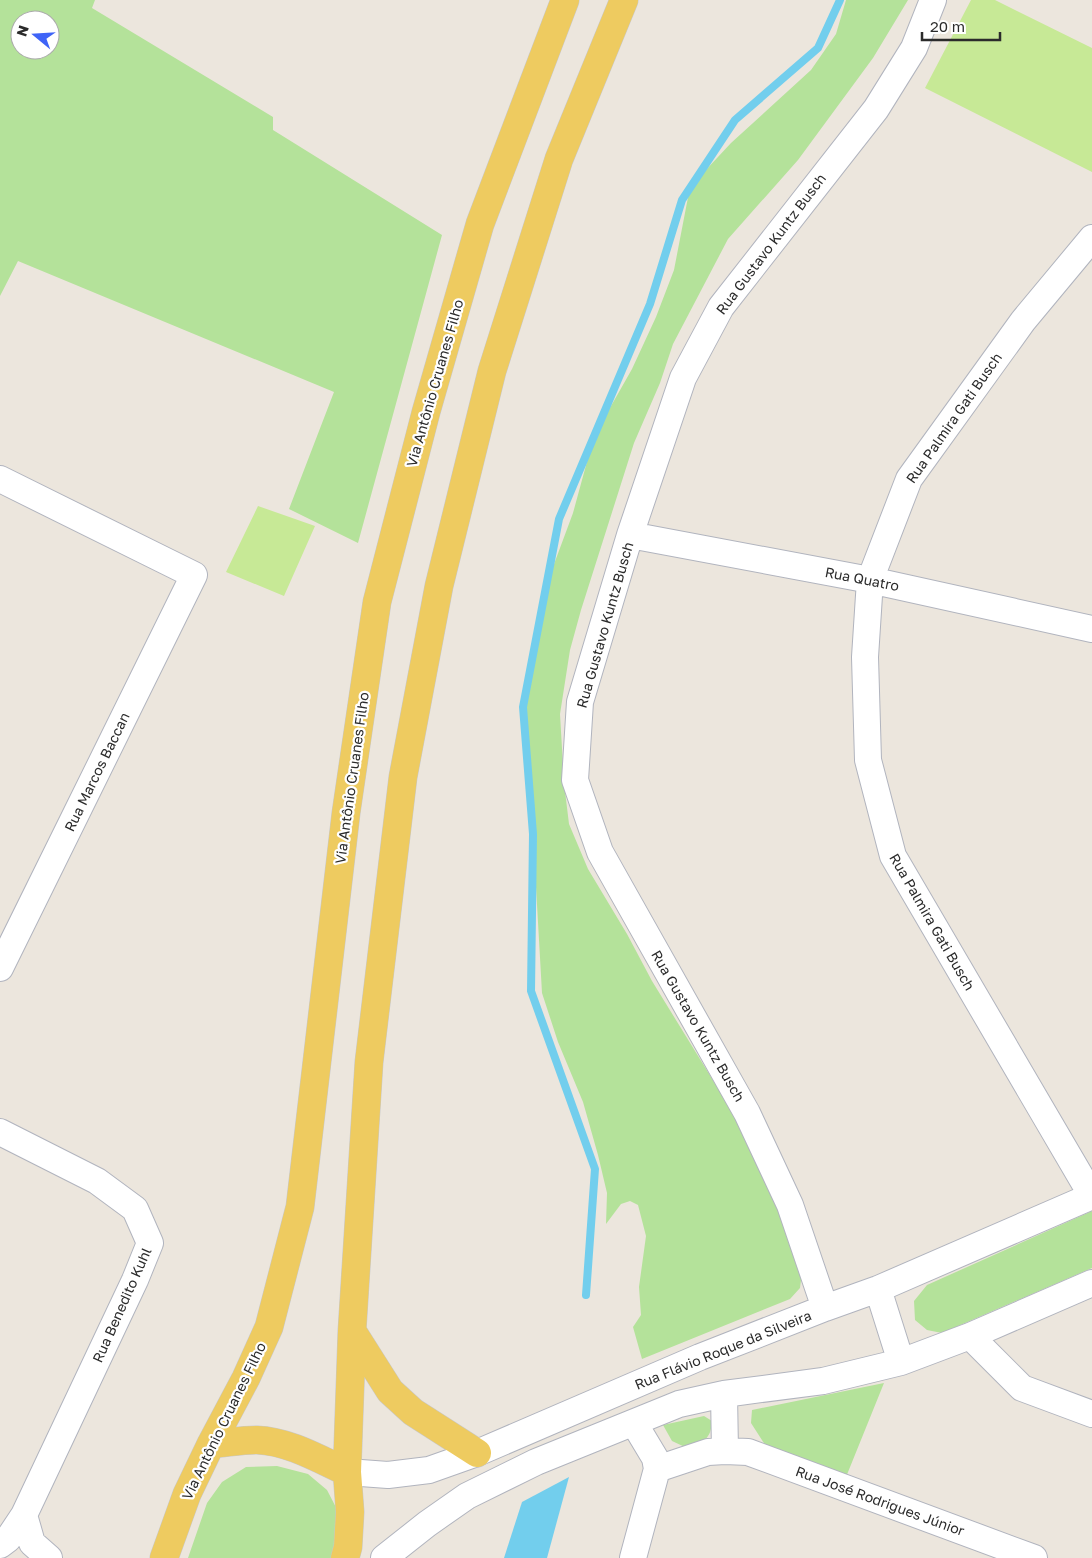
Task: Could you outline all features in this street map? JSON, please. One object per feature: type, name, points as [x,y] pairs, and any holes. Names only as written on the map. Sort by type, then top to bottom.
[{"type":"main road","name":"Via Antônio Cruanes Filho","points":[[160,1555],[211,1444],[246,1378],[268,1327],[300,1207],[346,813],[377,602],[426,412],[480,224],[565,0]]},
{"type":"main road","points":[[345,1558],[348,1547],[350,1512],[347,1472],[352,1331],[370,1062],[403,777],[439,586],[492,371],[559,159],[624,0]]},
{"type":"main road","points":[[352,1331],[390,1391],[413,1412],[477,1453]]},
{"type":"main road","points":[[211,1444],[257,1440],[281,1444],[312,1455],[347,1472]]},
{"type":"street","name":"Rua Gustavo Kuntz Busch","points":[[825,1308],[790,1205],[747,1113],[600,852],[575,780],[580,702],[630,535],[683,378],[721,307],[876,109],[914,48],[934,0]]},
{"type":"street","name":"Rua Palmira Gati Busch","points":[[1092,238],[1023,321],[909,479],[870,580],[865,657],[868,760],[893,856],[1092,1196]]},
{"type":"street","name":"Rua Marcos Baccan","points":[[0,479],[194,575],[0,968]]},
{"type":"street","name":"Rua Quatro","points":[[630,535],[870,580],[1092,629]]},
{"type":"street","name":"Rua Benedito Kuhl","points":[[0,1132],[97,1181],[135,1209],[150,1243],[135,1280],[24,1515],[8,1538],[0,1545]]},
{"type":"street","name":"Rua Flávio Roque da Silveira","points":[[347,1472],[388,1475],[429,1470],[477,1453],[700,1357],[878,1289],[1092,1196]]},
{"type":"street","points":[[384,1558],[427,1524],[467,1496],[536,1462],[679,1404],[724,1394],[823,1381],[901,1362],[970,1336],[1092,1283]]},
{"type":"street","points":[[878,1289],[901,1362]]},
{"type":"street","points":[[970,1336],[1022,1388],[1092,1414]]},
{"type":"street","points":[[724,1394],[725,1450]]},
{"type":"street","points":[[633,1558],[658,1469],[655,1458],[634,1423]]},
{"type":"street","name":"Rua José Rodrigues Júnior","points":[[658,1469],[708,1452],[725,1450],[748,1452],[1034,1558]]},
{"type":"street","points":[[24,1515],[32,1543],[49,1558]]},
{"type":"green space","points":[[0,0],[95,0],[92,8],[273,117],[273,130],[442,235],[358,543],[289,509],[334,392],[18,261],[0,296]]},
{"type":"green space","points":[[846,0],[908,0],[873,58],[798,160],[728,239],[673,344],[660,383],[634,443],[581,610],[570,650],[560,714],[564,783],[569,824],[588,869],[627,934],[652,981],[719,1090],[770,1179],[802,1272],[800,1288],[790,1299],[642,1359],[633,1327],[641,1315],[639,1287],[646,1236],[638,1205],[630,1201],[621,1204],[606,1224],[607,1193],[598,1155],[583,1102],[558,1042],[542,993],[533,834],[523,707],[547,583],[573,513],[594,436],[632,369],[656,317],[674,270],[690,187],[731,143],[811,70],[836,34]]},
{"type":"green space","points":[[971,0],[995,0],[1092,48],[1092,172],[925,88]]},
{"type":"green space","points":[[258,506],[315,526],[284,596],[226,572]]},
{"type":"green space","points":[[1092,1211],[1092,1268],[942,1333],[927,1330],[915,1320],[914,1301],[927,1285]]},
{"type":"green space","points":[[884,1383],[846,1477],[769,1451],[751,1423],[752,1410]]},
{"type":"green space","points":[[704,1416],[712,1421],[708,1436],[702,1442],[687,1448],[672,1441],[663,1425]]},
{"type":"green space","points":[[277,1466],[308,1474],[327,1490],[342,1519],[340,1558],[188,1558],[207,1503],[222,1482],[246,1467]]},
{"type":"water","points":[[569,1477],[547,1558],[504,1558],[522,1502]]},
{"type":"waterway","points":[[586,1295],[595,1169],[531,991],[533,834],[523,707],[559,519],[650,304],[682,200],[735,120],[818,48],[840,0]]}]
